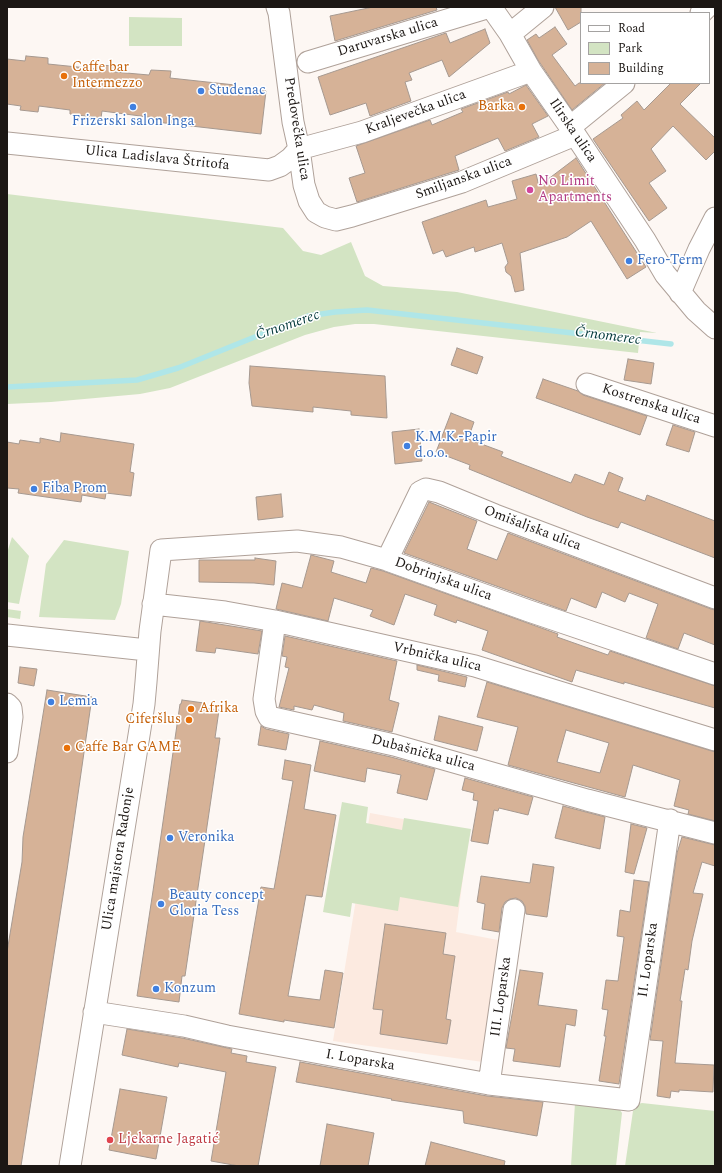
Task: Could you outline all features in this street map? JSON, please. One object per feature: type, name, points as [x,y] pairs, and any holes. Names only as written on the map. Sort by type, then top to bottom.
[{"type":"street","name":"Predovečka ulica","points":[[277,7],[304,185],[309,201],[316,212],[325,217],[336,220],[352,216]]},
{"type":"street","name":"Ilirska ulica","points":[[491,7],[510,34],[531,72],[645,240],[665,274],[696,311],[715,328]]},
{"type":"street","name":"Daruvarska ulica","points":[[308,62],[491,7]]},
{"type":"street","points":[[510,34],[543,7]]},
{"type":"street","name":"Kraljevečka ulica","points":[[299,149],[362,132],[531,72]]},
{"type":"street","name":"Smiljanska ulica","points":[[352,216],[462,182],[572,131],[623,84]]},
{"type":"street","name":"Ulica Ladislava Štritofa","points":[[7,143],[269,170],[280,166],[292,158],[299,149]]},
{"type":"street","points":[[680,293],[699,249],[715,218]]},
{"type":"street","name":"Kostrenska ulica","points":[[587,384],[715,426]]},
{"type":"street","name":"Omišaljska ulica","points":[[387,560],[420,492],[426,489],[439,492],[495,515],[715,598]]},
{"type":"street","name":"Dobrinjska ulica","points":[[161,550],[297,541],[341,547],[387,560],[529,611],[715,674]]},
{"type":"street","name":"Ulica majstora Radonje","points":[[70,1166],[144,704],[153,604],[161,550]]},
{"type":"street","name":"Vrbnička ulica","points":[[153,604],[225,612],[275,621],[474,666],[715,740]]},
{"type":"street","name":"Dubašnička ulica","points":[[275,621],[264,699],[269,717],[394,745],[587,800],[670,820]]},
{"type":"street","points":[[7,635],[148,650]]},
{"type":"street","points":[[7,704],[11,708],[12,717],[7,752]]},
{"type":"street","points":[[670,820],[715,833]]},
{"type":"street","name":"II. Loparska","points":[[629,1100],[670,820]]},
{"type":"street","name":"III. Loparska","points":[[489,1084],[514,910]]},
{"type":"street","name":"I. Loparska","points":[[94,1012],[184,1026],[227,1036],[489,1084],[629,1100]]},
{"type":"shaded area","points":[[370,813],[469,831],[456,932],[498,940],[483,1062],[333,1041]]},
{"type":"green space","points":[[129,17],[182,18],[182,46],[129,46]]},
{"type":"green space","points":[[7,194],[283,228],[303,251],[321,255],[351,242],[365,276],[383,286],[457,292],[657,333],[640,332],[638,353],[374,324],[355,324],[334,327],[305,335],[170,388],[140,394],[51,402],[7,404]]},
{"type":"green space","points":[[12,537],[29,556],[19,604],[7,602],[7,553]]},
{"type":"green space","points":[[64,540],[129,551],[121,604],[115,620],[39,617],[46,564]]},
{"type":"green space","points":[[7,609],[21,611],[20,619],[7,617]]},
{"type":"green space","points":[[342,802],[368,807],[366,823],[402,830],[404,818],[471,829],[458,907],[400,897],[398,911],[352,903],[350,917],[323,912]]},
{"type":"green space","points":[[575,1103],[615,1108],[620,1110],[622,1113],[616,1166],[571,1166]]},
{"type":"green space","points":[[642,1103],[715,1111],[715,1166],[625,1166],[633,1111],[638,1104]]},
{"type":"building","points":[[373,7],[436,7],[437,10],[335,41],[330,16]]},
{"type":"building","points":[[555,7],[581,7],[580,23],[568,30]]},
{"type":"building","points":[[555,27],[567,44],[552,55],[575,86],[579,83],[604,84],[572,110],[538,60],[527,40],[536,34],[539,38]]},
{"type":"building","points":[[485,29],[490,43],[449,77],[442,60],[409,73],[412,80],[405,82],[411,101],[370,116],[366,103],[330,115],[318,77],[446,33],[450,43]]},
{"type":"building","points":[[26,56],[48,58],[48,64],[97,69],[98,65],[116,66],[115,72],[149,75],[151,70],[171,71],[170,78],[235,85],[235,88],[266,91],[261,134],[156,122],[156,118],[102,111],[101,118],[70,114],[70,110],[39,106],[38,112],[20,110],[21,106],[7,104],[7,59],[25,61]]},
{"type":"building","points":[[670,84],[700,84],[680,104],[715,138],[715,151],[706,160],[673,126],[651,149],[666,171],[649,183],[667,208],[649,221],[593,139],[623,118],[621,115],[637,101],[644,110]]},
{"type":"building","points":[[526,85],[548,116],[532,124],[539,137],[505,151],[498,138],[455,156],[459,170],[357,202],[349,178],[365,173],[356,146],[430,120],[432,125],[463,112],[461,109],[508,92],[509,94]]},
{"type":"building","points":[[576,158],[646,267],[627,279],[591,221],[567,237],[520,253],[524,290],[515,292],[511,276],[506,272],[505,267],[508,263],[502,243],[475,252],[474,247],[446,257],[443,250],[433,254],[422,222],[486,200],[488,207],[517,199],[512,181],[536,174],[539,186]]},
{"type":"building","points":[[457,348],[483,357],[477,374],[451,365]]},
{"type":"building","points":[[628,359],[654,363],[651,384],[624,380]]},
{"type":"building","points":[[250,366],[385,376],[387,418],[351,415],[351,411],[313,407],[313,412],[252,406],[249,383]]},
{"type":"building","points":[[543,379],[578,391],[583,395],[647,416],[640,435],[536,398]]},
{"type":"building","points":[[451,413],[474,422],[468,439],[503,452],[501,456],[571,483],[575,474],[604,485],[609,472],[623,478],[618,491],[645,501],[647,495],[715,521],[715,558],[621,522],[618,528],[587,517],[469,469],[470,465],[436,452]]},
{"type":"building","points":[[673,425],[695,432],[689,452],[666,445]]},
{"type":"building","name":"K.M.K.-Papir d.o.o.","points":[[419,429],[422,461],[395,464],[392,432]]},
{"type":"building","points":[[61,433],[134,444],[130,472],[134,473],[131,496],[106,493],[105,499],[82,495],[81,502],[18,493],[19,489],[7,488],[7,442],[19,444],[20,440],[40,443],[40,438],[60,442]]},
{"type":"building","points":[[281,494],[283,517],[258,520],[256,497]]},
{"type":"building","points":[[429,502],[477,521],[467,549],[497,560],[508,533],[715,610],[715,645],[684,633],[678,649],[646,638],[658,604],[629,593],[625,602],[602,592],[596,608],[571,598],[566,611],[404,553]]},
{"type":"building","points":[[311,555],[334,561],[331,572],[366,583],[371,568],[383,571],[558,634],[557,637],[608,655],[610,651],[715,686],[715,708],[576,670],[572,682],[482,650],[488,631],[457,620],[456,623],[434,615],[437,605],[405,594],[394,625],[370,616],[373,610],[334,598],[328,621],[276,609],[282,583],[302,588]]},
{"type":"building","points":[[255,558],[276,561],[274,585],[199,582],[199,560],[255,560]]},
{"type":"building","points":[[200,621],[262,631],[258,654],[216,648],[215,653],[196,651]]},
{"type":"building","points":[[285,636],[397,661],[389,700],[399,703],[392,732],[343,721],[344,713],[314,705],[312,710],[294,706],[294,710],[279,707],[289,668],[285,667],[287,657],[282,656]]},
{"type":"building","points":[[417,665],[467,677],[465,687],[438,681],[439,675],[417,670]]},
{"type":"building","points":[[20,667],[37,669],[34,686],[18,683]]},
{"type":"building","points":[[487,682],[715,752],[715,821],[688,814],[689,810],[674,806],[680,780],[633,765],[625,797],[508,765],[518,727],[477,717]],"holes":[[[566,730],[609,743],[600,773],[557,762]]]},
{"type":"building","points":[[47,690],[92,697],[21,1166],[7,1166],[7,952],[22,862],[23,837]]},
{"type":"building","points":[[182,700],[204,703],[204,708],[219,710],[215,738],[220,738],[185,976],[182,976],[179,1002],[137,996],[180,704]]},
{"type":"building","points":[[439,716],[483,727],[477,751],[434,740]]},
{"type":"building","points":[[261,726],[266,729],[289,734],[286,750],[258,745]]},
{"type":"building","points":[[320,741],[391,757],[435,769],[427,800],[397,793],[401,775],[367,768],[365,782],[314,771]]},
{"type":"building","points":[[285,760],[311,765],[304,809],[336,815],[322,897],[306,895],[288,996],[320,1000],[325,970],[343,973],[334,1028],[284,1020],[284,1022],[239,1014],[261,887],[274,889],[293,781],[282,779]]},
{"type":"building","points":[[465,778],[533,797],[528,815],[499,808],[498,811],[494,810],[488,844],[471,841],[478,801],[473,800],[474,793],[462,790]]},
{"type":"building","points":[[563,806],[605,817],[600,849],[555,838]]},
{"type":"building","points":[[631,824],[647,828],[634,874],[625,872]]},
{"type":"building","points":[[682,837],[715,845],[715,866],[702,862],[693,893],[703,894],[692,941],[688,970],[685,969],[680,1001],[682,1001],[675,1063],[714,1065],[713,1092],[671,1091],[670,1098],[657,1096],[663,1041],[650,1040],[677,853]]},
{"type":"building","points":[[533,864],[554,867],[547,917],[526,914],[525,906],[522,901],[516,898],[510,899],[505,902],[502,908],[499,932],[482,929],[485,904],[477,902],[481,876],[530,883]]},
{"type":"building","points":[[634,880],[649,882],[619,1084],[599,1081],[606,1036],[604,1036],[608,1010],[602,1009],[606,980],[618,981],[624,937],[617,936],[620,910],[630,912]]},
{"type":"building","points":[[385,924],[446,933],[443,954],[455,956],[446,1019],[451,1020],[447,1044],[380,1034],[383,1010],[373,1009]]},
{"type":"building","points":[[520,970],[543,973],[538,1005],[577,1010],[575,1026],[566,1024],[560,1067],[513,1061],[515,1049],[506,1048]]},
{"type":"building","points":[[127,1029],[182,1038],[232,1049],[231,1053],[247,1056],[246,1062],[276,1067],[258,1166],[239,1166],[211,1161],[226,1072],[179,1063],[178,1067],[122,1055]]},
{"type":"building","points":[[300,1062],[487,1096],[543,1102],[537,1136],[464,1123],[463,1111],[391,1100],[392,1099],[296,1082]]},
{"type":"building","points":[[120,1089],[167,1097],[156,1159],[109,1150]]},
{"type":"building","points":[[327,1124],[374,1133],[368,1166],[320,1166]]},
{"type":"building","points":[[431,1142],[505,1161],[504,1166],[425,1166]]},
{"type":"waterway","name":"Črnomerec","points":[[7,387],[137,380],[178,368],[308,316],[335,312],[367,310],[671,344]]},
{"type":"place","name":"Caffe bar Intermezzo","points":[[64,76]]},
{"type":"place","name":"Studenac","points":[[201,91]]},
{"type":"place","name":"Frizerski salon Inga","points":[[133,107]]},
{"type":"place","name":"Barka","points":[[522,107]]},
{"type":"place","name":"No Limit Apartments","points":[[530,190]]},
{"type":"place","name":"Fero-Term","points":[[629,261]]},
{"type":"place","name":"K.M.K.-Papir d.o.o.","points":[[407,446]]},
{"type":"place","name":"Fiba Prom","points":[[34,489]]},
{"type":"place","name":"Lemia","points":[[51,702]]},
{"type":"place","name":"Afrika","points":[[191,709]]},
{"type":"place","name":"Ciferšlus","points":[[189,720]]},
{"type":"place","name":"Caffe Bar GAME","points":[[67,748]]},
{"type":"place","name":"Veronika","points":[[170,838]]},
{"type":"place","name":"Beauty concept Gloria Tess","points":[[161,904]]},
{"type":"place","name":"Konzum","points":[[156,989]]},
{"type":"place","name":"Ljekarne Jagatić","points":[[110,1140]]}]
